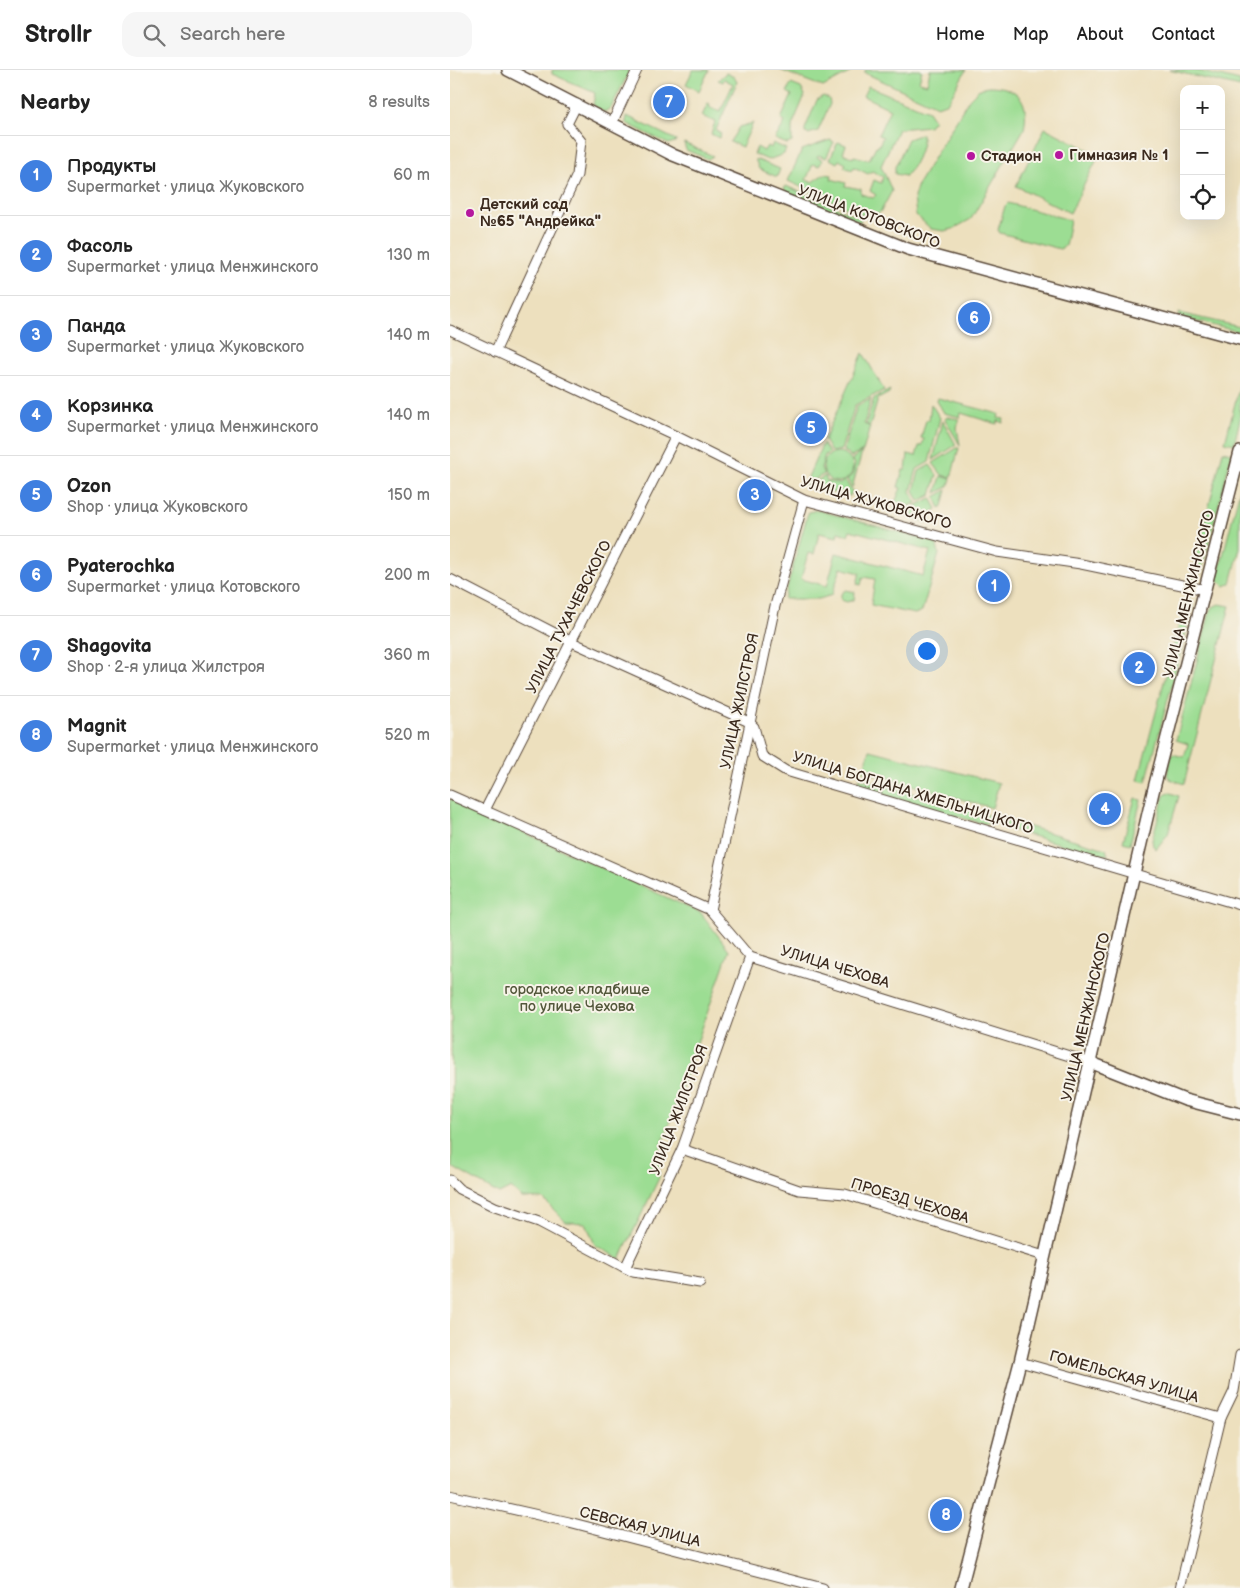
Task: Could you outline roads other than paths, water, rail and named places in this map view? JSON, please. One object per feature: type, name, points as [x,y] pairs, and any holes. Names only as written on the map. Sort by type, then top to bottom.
[{"type":"street","name":"УЛИЦА КОТОВСКОГО","points":[[508,70],[673,155],[908,249],[1240,339]]},
{"type":"street","points":[[612,123],[637,70]]},
{"type":"street","points":[[495,352],[577,176],[581,141],[567,124],[576,104]]},
{"type":"street","name":"УЛИЦА ЖУКОВСКОГО","points":[[450,330],[676,436],[804,500],[998,552],[1081,564],[1206,590]]},
{"type":"street","name":"УЛИЦА ТУХАЧЕВСКОГО","points":[[485,810],[676,436]]},
{"type":"street","name":"УЛИЦА МЕНЖИНСКОГО","points":[[961,1588],[1020,1362],[1092,1063],[1154,787],[1240,452]]},
{"type":"street","name":"УЛИЦА ЖИЛСТРОЯ","points":[[710,910],[775,606],[804,500]]},
{"type":"street","points":[[450,579],[572,642],[749,722]]},
{"type":"street","name":"УЛИЦА БОГДАНА ХМЕЛЬНИЦКОГО","points":[[749,722],[754,727],[762,756],[786,771],[1240,904]]},
{"type":"street","points":[[450,795],[710,910],[750,957]]},
{"type":"street","name":"УЛИЦА ЖИЛСТРОЯ","points":[[625,1268],[682,1149],[750,957]]},
{"type":"street","name":"УЛИЦА ЧЕХОВА","points":[[750,957],[1092,1063],[1185,1100],[1240,1114]]},
{"type":"street","name":"ПРОЕЗД ЧЕХОВА","points":[[682,1149],[799,1190],[845,1194],[1044,1256]]},
{"type":"street","points":[[450,1180],[459,1189],[495,1207],[539,1222],[633,1272],[700,1283]]},
{"type":"street","points":[[1180,1588],[1221,1418],[1237,1392],[1240,1355]]},
{"type":"street","name":"ГОМЕЛЬСКАЯ УЛИЦА","points":[[1020,1362],[1221,1418]]},
{"type":"street","name":"СЕВСКАЯ УЛИЦА","points":[[450,1495],[569,1522],[823,1588]]},
{"type":"place","name":"Shagovita","points":[[669,102]]},
{"type":"place","name":"Гимназия № 1","points":[[1059,155]]},
{"type":"place","name":"Стадион","points":[[971,156]]},
{"type":"place","name":"Детский сад №65 \"Андрейка\"","points":[[470,213]]},
{"type":"place","name":"Pyaterochka","points":[[974,318]]},
{"type":"place","name":"Ozon","points":[[811,428]]},
{"type":"place","name":"Панда","points":[[755,495]]},
{"type":"place","name":"Продукты","points":[[994,586]]},
{"type":"place","name":"Фасоль","points":[[1139,668]]},
{"type":"place","name":"Корзинка","points":[[1105,809]]},
{"type":"place","name":"Magnit","points":[[946,1515]]},
{"type":"park label","name":"городское кладбище по улице Чехова","points":[[577,998]]}]
